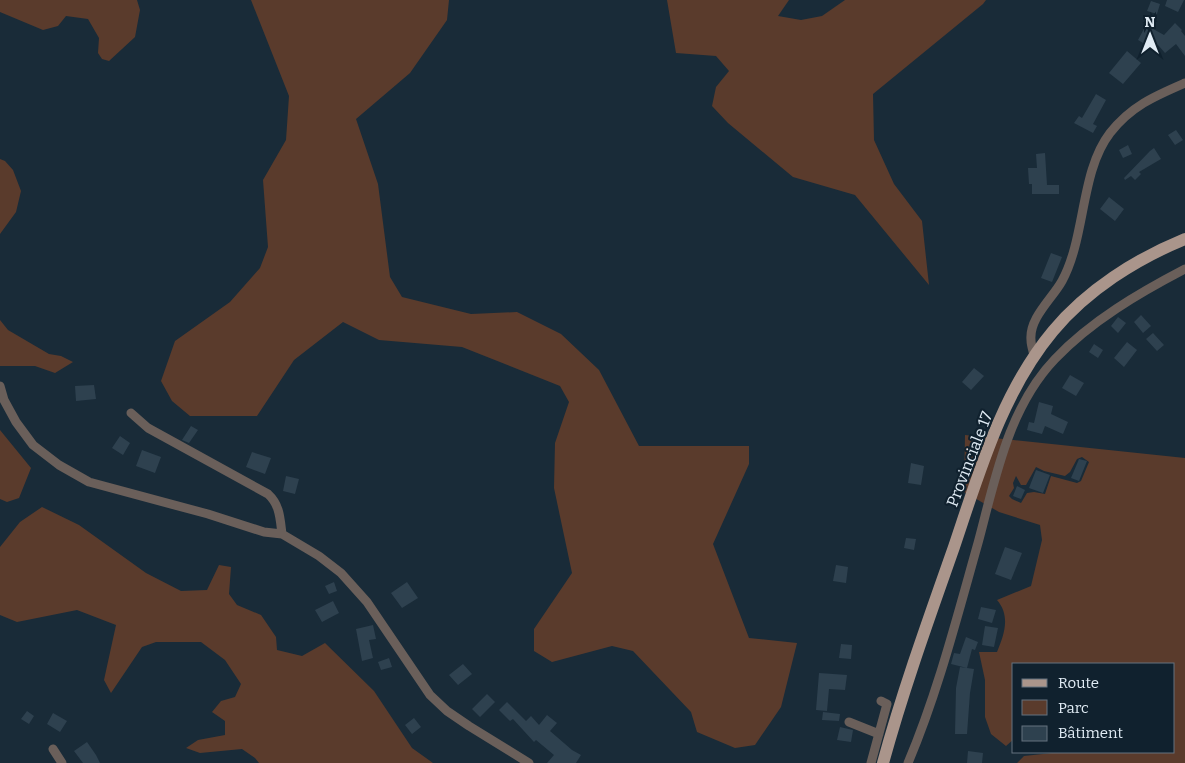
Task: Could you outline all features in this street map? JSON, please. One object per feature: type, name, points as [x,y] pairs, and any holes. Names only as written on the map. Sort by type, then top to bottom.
[{"type":"main road","name":"Provinciale 17","points":[[883,763],[934,602],[974,488],[1006,409],[1034,355],[1053,330],[1099,288],[1148,256],[1185,239]]},
{"type":"street","points":[[1034,355],[1031,340],[1032,329],[1035,321],[1056,291],[1067,269],[1078,232],[1091,175],[1104,142],[1128,112],[1152,96],[1185,83]]},
{"type":"street","points":[[908,763],[930,708],[980,535],[998,465],[1012,429],[1029,395],[1054,360],[1078,337],[1148,289],[1185,269]]},
{"type":"street","points":[[0,386],[4,400],[16,422],[33,445],[59,465],[89,482],[208,514],[264,532],[282,534],[319,556],[341,573],[367,602],[430,695],[447,711],[529,763]]},
{"type":"street","points":[[131,413],[148,428],[268,494],[275,500],[279,511],[282,534]]},
{"type":"street","points":[[871,763],[887,704],[881,701]]},
{"type":"street","points":[[849,722],[879,734]]},
{"type":"street","points":[[53,749],[62,763]]},
{"type":"green space","points":[[0,0],[137,0],[140,10],[135,37],[109,61],[102,59],[98,53],[99,38],[88,19],[66,16],[58,26],[43,30],[0,12]]},
{"type":"green space","points":[[251,0],[449,0],[447,20],[410,73],[356,119],[378,184],[390,277],[402,297],[471,314],[517,312],[561,334],[599,370],[639,446],[749,446],[749,464],[713,544],[749,638],[797,643],[781,707],[755,745],[735,748],[697,732],[691,712],[633,651],[612,646],[552,662],[534,651],[534,629],[572,573],[554,488],[555,443],[569,402],[560,386],[462,347],[379,340],[343,322],[294,360],[257,416],[190,416],[172,401],[161,381],[175,341],[230,302],[260,268],[268,247],[263,180],[286,140],[289,96]]},
{"type":"green space","points":[[667,0],[789,0],[778,16],[801,20],[822,16],[845,0],[986,0],[873,94],[874,140],[894,184],[922,221],[929,285],[855,195],[793,177],[728,123],[712,106],[716,87],[729,71],[716,56],[676,53]]},
{"type":"green space","points":[[0,159],[5,161],[13,170],[21,191],[16,212],[0,234]]},
{"type":"green space","points":[[0,320],[8,330],[49,354],[61,356],[73,362],[55,373],[35,366],[0,366]]},
{"type":"green space","points":[[0,430],[31,468],[19,498],[7,502],[0,499]]},
{"type":"green space","points":[[965,435],[1185,458],[1185,763],[1017,763],[1024,756],[1052,753],[1175,753],[1175,663],[1012,663],[1012,741],[1006,746],[991,734],[985,717],[985,680],[979,652],[997,652],[1004,632],[1005,619],[1004,612],[997,600],[1031,586],[1042,540],[1040,525],[999,512],[964,492]],"holes":[[[1082,457],[1089,462],[1081,481],[1077,483],[1051,476],[1045,494],[1027,493],[1021,503],[1009,496],[1014,488],[1013,483],[1016,476],[1021,485],[1026,485],[1036,467],[1065,476],[1070,472],[1077,459]]]},
{"type":"green space","points":[[42,507],[79,525],[146,573],[181,591],[207,590],[219,565],[231,567],[229,594],[237,605],[261,615],[276,637],[277,650],[302,656],[325,643],[374,691],[412,748],[433,763],[259,763],[242,749],[200,753],[186,748],[198,740],[225,735],[225,721],[212,712],[221,701],[235,697],[241,684],[225,660],[201,642],[156,642],[142,647],[111,693],[104,680],[116,625],[77,610],[17,622],[0,615],[0,547],[20,522]]},
{"type":"building","points":[[1167,0],[1184,0],[1178,12],[1165,6]]},
{"type":"building","points":[[1151,1],[1160,4],[1157,14],[1147,11]]},
{"type":"building","points":[[1175,23],[1185,36],[1185,56],[1176,44],[1165,53],[1158,45],[1155,50],[1138,40],[1146,25],[1164,35]]},
{"type":"building","points":[[1127,51],[1141,63],[1123,84],[1109,73]]},
{"type":"building","points":[[1096,94],[1106,100],[1093,124],[1097,126],[1093,133],[1074,123],[1079,116],[1082,118]]},
{"type":"building","points":[[1176,130],[1183,140],[1175,145],[1168,135]]},
{"type":"building","points":[[1128,145],[1132,154],[1123,158],[1119,150]]},
{"type":"building","points":[[1154,148],[1161,159],[1139,172],[1141,174],[1135,180],[1131,176],[1125,180],[1124,178]]},
{"type":"building","points":[[1045,153],[1047,185],[1059,185],[1059,194],[1032,194],[1032,184],[1029,184],[1028,168],[1037,168],[1036,154]]},
{"type":"building","points":[[1109,197],[1124,209],[1115,221],[1100,209]]},
{"type":"building","points":[[1051,253],[1062,257],[1052,282],[1041,278]]},
{"type":"building","points":[[1141,315],[1151,326],[1143,333],[1134,322]]},
{"type":"building","points":[[1118,317],[1126,323],[1118,333],[1111,326]]},
{"type":"building","points":[[1153,333],[1164,345],[1157,351],[1146,339]]},
{"type":"building","points":[[1127,342],[1137,350],[1124,367],[1114,358]]},
{"type":"building","points":[[1094,344],[1103,350],[1098,358],[1089,352]]},
{"type":"building","points":[[974,368],[984,376],[971,390],[962,382]]},
{"type":"building","points":[[1070,375],[1084,383],[1076,396],[1062,388]]},
{"type":"building","points":[[94,385],[96,399],[76,401],[75,386]]},
{"type":"building","points":[[1039,402],[1053,406],[1051,414],[1068,422],[1063,434],[1045,426],[1042,434],[1027,430],[1029,422],[1034,423]]},
{"type":"building","points":[[191,426],[198,430],[189,443],[182,440]]},
{"type":"building","points":[[120,436],[130,443],[123,455],[112,448]]},
{"type":"building","points":[[142,450],[161,457],[155,473],[136,466]]},
{"type":"building","points":[[252,452],[271,458],[265,474],[246,467]]},
{"type":"building","points":[[1079,459],[1087,461],[1079,481],[1071,478]]},
{"type":"building","points":[[911,463],[924,466],[921,485],[908,483]]},
{"type":"building","points":[[1036,470],[1050,475],[1043,493],[1029,488]]},
{"type":"building","points":[[286,476],[299,479],[295,494],[283,491]]},
{"type":"building","points":[[1017,486],[1025,490],[1021,499],[1013,496]]},
{"type":"building","points":[[906,538],[916,539],[914,550],[904,548]]},
{"type":"building","points":[[1005,547],[1022,553],[1011,580],[995,574]]},
{"type":"building","points":[[836,565],[848,567],[846,583],[833,581]]},
{"type":"building","points":[[334,582],[337,591],[329,594],[325,586]]},
{"type":"building","points":[[407,582],[418,598],[402,608],[391,593]]},
{"type":"building","points":[[333,601],[339,613],[322,622],[315,610]]},
{"type":"building","points":[[981,607],[996,610],[992,623],[978,619]]},
{"type":"building","points":[[373,625],[376,639],[369,640],[373,658],[362,661],[356,629]]},
{"type":"building","points":[[985,626],[998,628],[994,647],[982,645]]},
{"type":"building","points":[[966,637],[978,642],[975,650],[972,649],[967,668],[951,664],[954,653],[960,654]]},
{"type":"building","points":[[841,644],[852,645],[851,659],[839,658]]},
{"type":"building","points":[[389,658],[392,667],[381,670],[378,662]]},
{"type":"building","points":[[463,664],[472,674],[458,685],[449,675]]},
{"type":"building","points":[[960,667],[974,669],[967,734],[955,734],[956,688]]},
{"type":"building","points":[[819,673],[847,675],[845,690],[829,689],[827,711],[816,710]]},
{"type":"building","points":[[487,694],[495,702],[480,717],[472,709]]},
{"type":"building","points":[[507,702],[526,721],[531,716],[539,725],[547,715],[557,723],[550,731],[572,750],[581,755],[576,763],[547,763],[554,755],[536,740],[534,742],[513,719],[510,721],[499,710]]},
{"type":"building","points":[[27,711],[34,716],[29,724],[21,719]]},
{"type":"building","points":[[823,712],[840,714],[839,721],[822,720]]},
{"type":"building","points":[[53,713],[67,721],[60,732],[47,724]]},
{"type":"building","points":[[414,718],[421,727],[412,734],[405,725]]},
{"type":"building","points":[[840,727],[853,730],[851,742],[837,740]]},
{"type":"building","points":[[87,742],[100,763],[83,763],[74,751]]},
{"type":"building","points":[[968,751],[983,753],[982,763],[967,763]]}]
